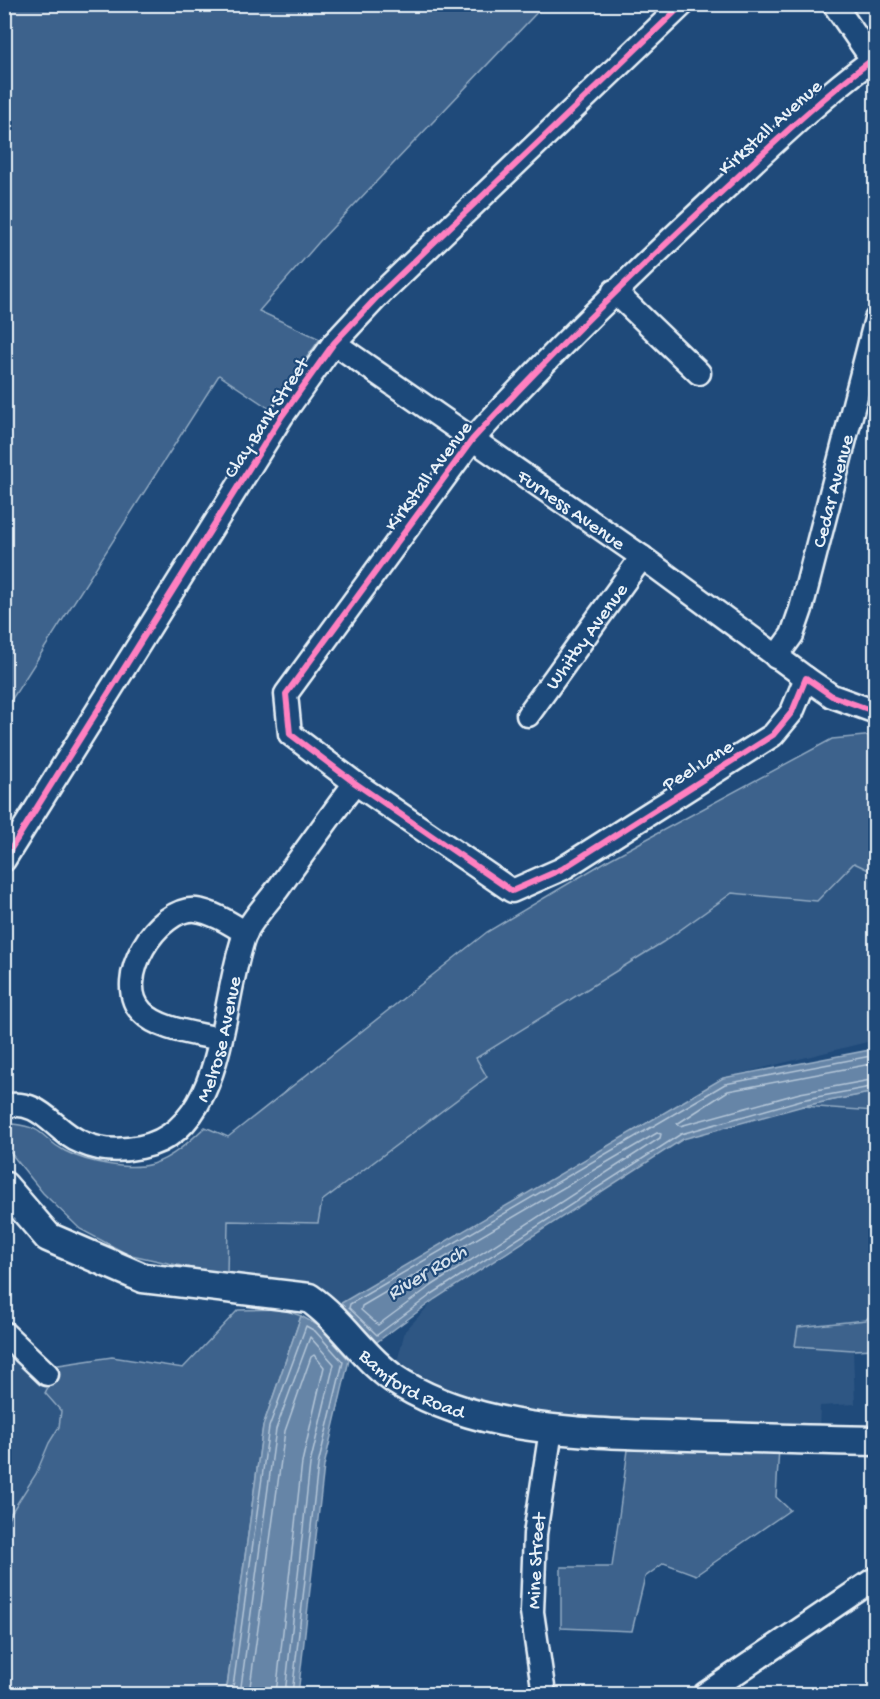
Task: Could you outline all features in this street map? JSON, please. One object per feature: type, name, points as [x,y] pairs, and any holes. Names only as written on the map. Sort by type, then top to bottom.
[{"type":"street","name":"Clay Bank Street","points":[[4,860],[282,416],[334,344],[377,297],[683,4]]},
{"type":"street","points":[[834,4],[874,62]]},
{"type":"street","name":"Kirkstall Avenue","points":[[512,891],[355,783],[290,734],[286,694],[472,440],[614,291],[832,90],[874,62]]},
{"type":"street","points":[[614,291],[699,373]]},
{"type":"street","name":"Cedar Avenue","points":[[776,657],[792,635],[801,609],[871,362],[876,319]]},
{"type":"street","name":"Furness Avenue","points":[[334,344],[642,557],[806,678]]},
{"type":"street","name":"Whitby Avenue","points":[[528,715],[642,557]]},
{"type":"street","points":[[806,678],[832,696],[876,712]]},
{"type":"street","name":"Peel Lane","points":[[512,891],[562,869],[773,735],[792,712],[806,678]]},
{"type":"street","name":"Melrose Avenue","points":[[4,1106],[16,1104],[36,1109],[69,1136],[101,1148],[120,1150],[161,1142],[178,1128],[205,1095],[246,933],[355,783]]},
{"type":"street","points":[[219,1039],[153,1020],[142,1012],[132,1000],[130,984],[133,968],[155,931],[166,919],[179,912],[195,910],[212,914],[246,933]]},
{"type":"street","name":"Bamford Road","points":[[5,1186],[48,1237],[143,1278],[309,1298],[321,1306],[373,1361],[402,1384],[451,1406],[500,1420],[551,1430],[876,1441]]},
{"type":"street","points":[[4,1333],[47,1374]]},
{"type":"street","name":"Mine Street","points":[[544,1695],[532,1612],[535,1534],[551,1430]]},
{"type":"street","points":[[705,1695],[876,1578]]},
{"type":"shaded area","points":[[4,5],[544,5],[319,242],[259,311],[320,339],[270,409],[219,375],[5,710]]},
{"type":"shaded area","points":[[875,735],[875,873],[854,863],[817,901],[732,893],[663,942],[476,1058],[487,1077],[322,1201],[318,1223],[228,1221],[227,1276],[127,1254],[80,1229],[43,1193],[5,1146],[5,1131],[13,1124],[38,1131],[57,1146],[74,1155],[120,1166],[143,1166],[167,1158],[205,1127],[228,1137],[487,932],[610,859],[832,739]]},
{"type":"shaded area","points":[[854,863],[875,873],[875,1040],[723,1078],[338,1305],[227,1276],[228,1221],[318,1223],[322,1202],[486,1077],[476,1058],[663,942],[732,893],[817,901]]},
{"type":"shaded area","points":[[875,1092],[875,1111],[803,1106]]},
{"type":"shaded area","points":[[803,1106],[875,1111],[875,1309],[867,1320],[798,1327],[796,1346],[853,1350],[855,1404],[820,1406],[819,1433],[503,1419],[397,1362],[405,1331],[435,1299],[683,1139]]},
{"type":"shaded area","points":[[282,1309],[301,1316],[263,1426],[226,1694],[5,1694],[4,1524],[36,1474],[49,1443],[59,1427],[61,1411],[45,1393],[53,1378],[52,1366],[112,1357],[183,1368],[238,1310]]},
{"type":"shaded area","points":[[875,1309],[875,1349],[853,1350],[795,1346],[798,1327],[866,1320]]},
{"type":"shaded area","points":[[5,1337],[53,1378],[45,1393],[61,1411],[59,1427],[49,1443],[36,1474],[5,1524]]},
{"type":"shaded area","points":[[779,1448],[776,1497],[790,1510],[696,1575],[664,1563],[645,1577],[632,1631],[561,1628],[561,1567],[612,1567],[628,1450]]},
{"type":"water","name":"River Roch","points":[[875,1049],[875,1092],[803,1106],[683,1139],[435,1299],[374,1344],[338,1305],[723,1078]]},
{"type":"water","points":[[301,1316],[319,1326],[349,1360],[324,1466],[298,1694],[226,1694],[263,1426]]},
{"type":"cycle path","points":[[4,860],[282,416],[334,343],[377,297],[683,4]]},
{"type":"cycle path","points":[[872,60],[812,109],[686,225],[592,315],[501,408],[472,440],[286,694],[290,734],[355,783],[512,891],[562,869],[773,735],[792,712],[806,678],[832,696],[876,712]]}]
